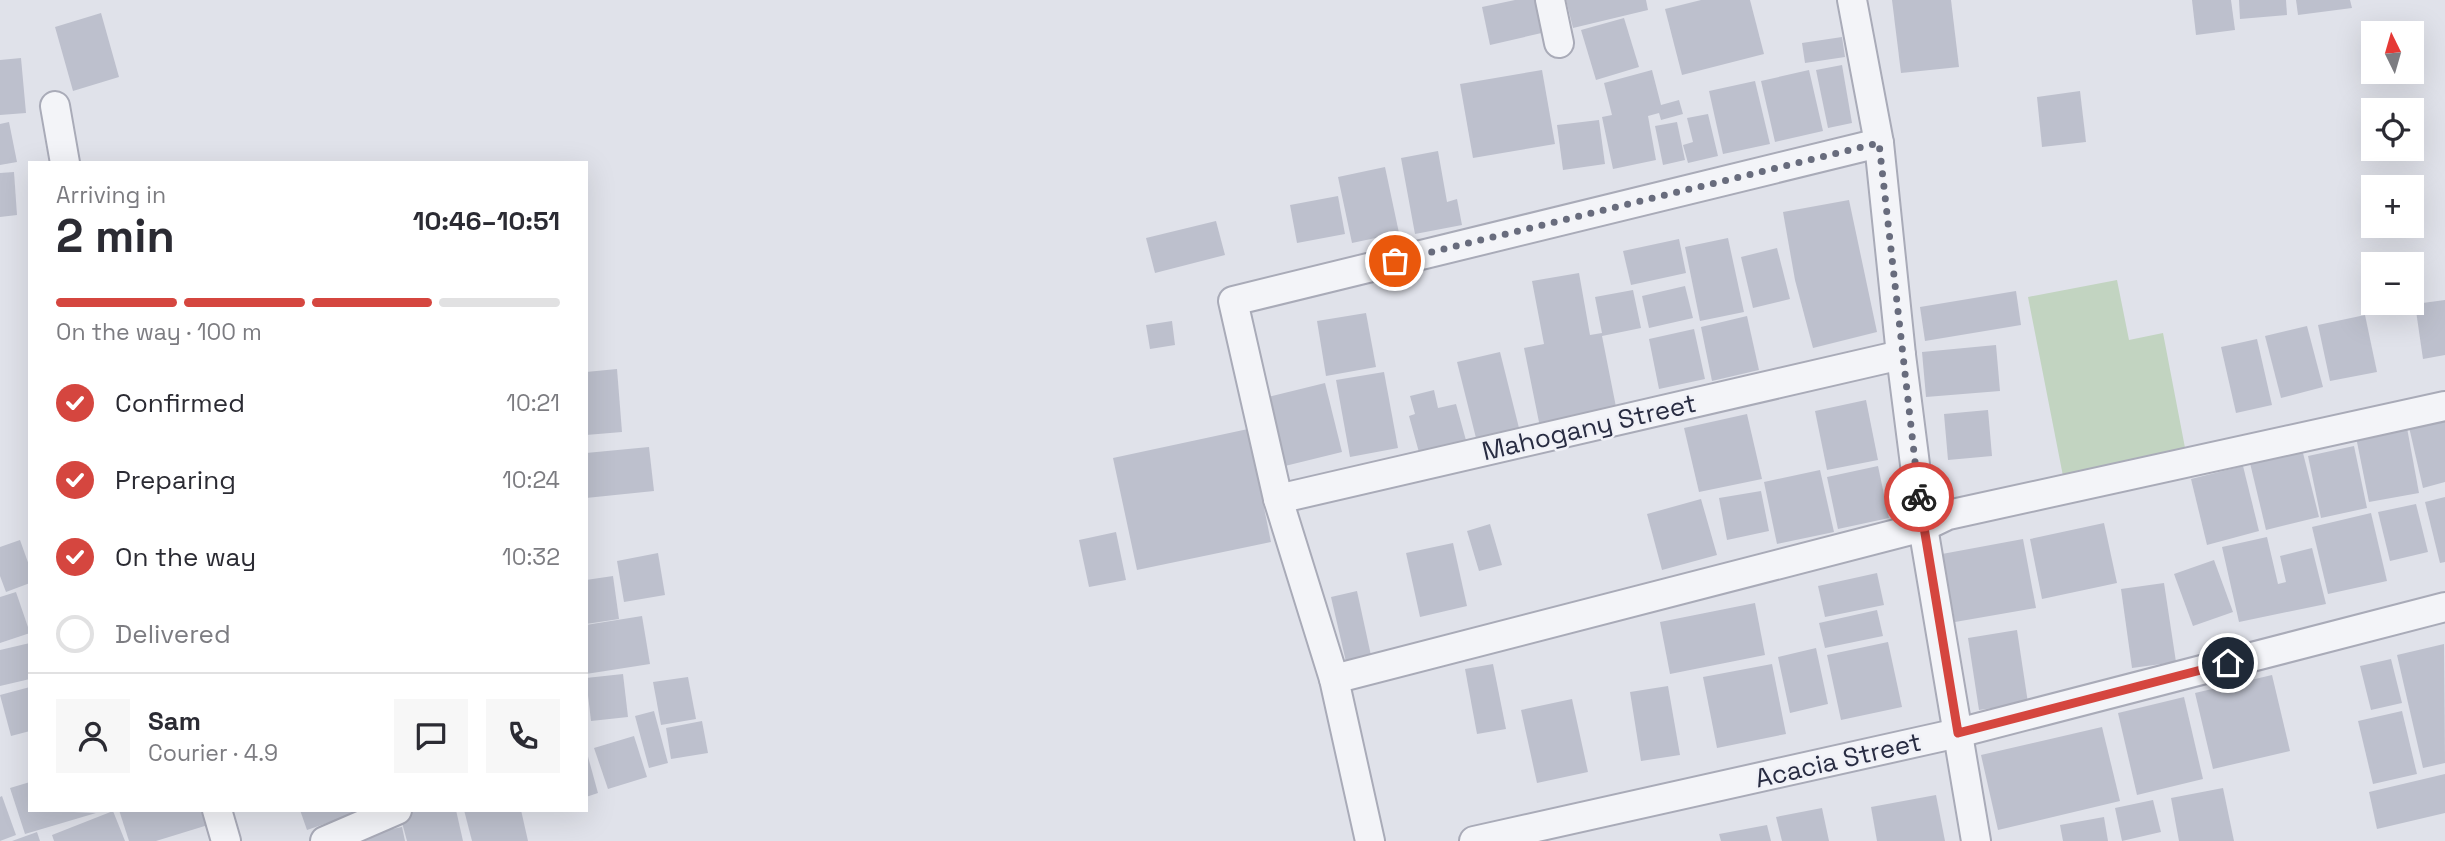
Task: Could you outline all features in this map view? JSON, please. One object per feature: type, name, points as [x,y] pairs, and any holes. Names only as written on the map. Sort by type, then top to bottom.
[{"type":"street","points":[[1550,0],[1559,43]]},
{"type":"street","points":[[1852,0],[1879,143],[1901,355],[1923,527],[1976,841]]},
{"type":"street","points":[[55,106],[65,161]]},
{"type":"street","points":[[1370,841],[1334,679],[1278,499],[1233,301],[1879,143]]},
{"type":"street","name":"Mahogany Street","points":[[1278,499],[1901,355]]},
{"type":"street","points":[[1334,679],[1923,527],[1948,515],[2445,406]]},
{"type":"street","name":"Acacia Street","points":[[1474,841],[1958,733],[2445,607]]},
{"type":"street","points":[[218,812],[226,841]]},
{"type":"street","points":[[325,841],[392,812]]},
{"type":"green space","points":[[2117,280],[2129,340],[2163,333],[2186,453],[2063,476],[2028,297]]},
{"type":"building","points":[[1515,0],[1539,0],[1546,32],[1490,45],[1482,7]]},
{"type":"building","points":[[1566,0],[1646,0],[1648,10],[1573,28]]},
{"type":"building","points":[[1701,0],[1750,0],[1764,54],[1682,75],[1665,9]]},
{"type":"building","points":[[1892,0],[1951,0],[1959,67],[1901,73]]},
{"type":"building","points":[[2192,0],[2231,0],[2235,30],[2196,35]]},
{"type":"building","points":[[2239,0],[2286,0],[2287,15],[2240,19]]},
{"type":"building","points":[[2296,0],[2350,0],[2352,8],[2298,15]]},
{"type":"building","points":[[101,13],[119,77],[73,91],[55,27]]},
{"type":"building","points":[[1624,18],[1639,67],[1596,80],[1581,30]]},
{"type":"building","points":[[1842,37],[1845,57],[1805,63],[1802,43]]},
{"type":"building","points":[[21,58],[26,113],[0,115],[0,60]]},
{"type":"building","points":[[1842,65],[1852,123],[1828,128],[1816,70]]},
{"type":"building","points":[[1542,70],[1555,144],[1473,158],[1460,84]]},
{"type":"building","points":[[1652,70],[1661,105],[1679,100],[1683,114],[1661,120],[1659,113],[1648,116],[1656,160],[1613,169],[1602,117],[1612,115],[1604,83]]},
{"type":"building","points":[[1809,70],[1823,131],[1775,142],[1761,81]]},
{"type":"building","points":[[1755,81],[1770,144],[1723,154],[1709,91]]},
{"type":"building","points":[[2080,91],[2086,142],[2042,147],[2037,97]]},
{"type":"building","points":[[1708,114],[1718,156],[1688,163],[1683,145],[1693,142],[1687,118]]},
{"type":"building","points":[[1599,120],[1605,164],[1563,170],[1557,125]]},
{"type":"building","points":[[9,122],[17,162],[0,165],[0,124]]},
{"type":"building","points":[[1677,122],[1685,160],[1663,165],[1655,126]]},
{"type":"building","points":[[1438,151],[1447,202],[1457,199],[1462,225],[1415,234],[1401,158]]},
{"type":"building","points":[[1385,167],[1399,233],[1352,243],[1338,177]]},
{"type":"building","points":[[14,172],[17,215],[0,217],[0,173]]},
{"type":"building","points":[[1338,196],[1345,234],[1297,243],[1290,205]]},
{"type":"building","points":[[1849,200],[1877,332],[1813,348],[1795,280],[1783,212]]},
{"type":"building","points":[[1216,221],[1225,255],[1155,273],[1146,238]]},
{"type":"building","points":[[1728,238],[1744,312],[1700,321],[1685,247]]},
{"type":"building","points":[[1679,239],[1686,273],[1631,285],[1623,251]]},
{"type":"building","points":[[1777,248],[1790,299],[1753,308],[1741,257]]},
{"type":"building","points":[[1579,273],[1590,335],[1602,333],[1595,297],[1633,290],[1641,328],[1602,336],[1617,412],[1540,427],[1524,348],[1544,344],[1532,281]]},
{"type":"building","points":[[1685,286],[1693,318],[1649,328],[1642,296]]},
{"type":"building","points":[[2016,291],[2021,325],[1925,341],[1920,307]]},
{"type":"building","points":[[2445,300],[2445,355],[2423,359],[2417,315],[2424,315],[2424,303]]},
{"type":"building","points":[[1366,313],[1376,367],[1326,376],[1317,321]]},
{"type":"building","points":[[2365,315],[2377,372],[2330,381],[2318,325]]},
{"type":"building","points":[[1747,316],[1759,370],[1712,381],[1701,327]]},
{"type":"building","points":[[1172,321],[1175,345],[1150,349],[1146,325]]},
{"type":"building","points":[[2307,326],[2323,387],[2281,398],[2265,336]]},
{"type":"building","points":[[1694,329],[1705,379],[1659,389],[1649,339]]},
{"type":"building","points":[[2257,339],[2272,405],[2236,413],[2221,347]]},
{"type":"building","points":[[1996,345],[2000,391],[1926,397],[1922,352]]},
{"type":"building","points":[[1500,352],[1519,428],[1476,438],[1457,362]]},
{"type":"building","points":[[617,369],[622,432],[588,435],[588,372]]},
{"type":"building","points":[[1384,372],[1398,448],[1350,457],[1336,380]]},
{"type":"building","points":[[1325,383],[1342,452],[1285,466],[1268,397]]},
{"type":"building","points":[[1434,390],[1438,408],[1456,404],[1467,444],[1420,456],[1409,416],[1415,414],[1410,396]]},
{"type":"building","points":[[1866,400],[1878,460],[1827,470],[1815,411]]},
{"type":"building","points":[[1988,410],[1992,456],[1948,460],[1944,414]]},
{"type":"building","points":[[1747,414],[1762,479],[1699,492],[1684,428]]},
{"type":"building","points":[[2405,417],[2419,493],[2369,502],[2354,427]]},
{"type":"building","points":[[2445,418],[2445,482],[2423,488],[2409,427]]},
{"type":"building","points":[[1248,429],[1271,542],[1137,570],[1113,458]]},
{"type":"building","points":[[2300,441],[2319,517],[2266,530],[2250,463]]},
{"type":"building","points":[[2354,446],[2367,508],[2321,518],[2308,456]]},
{"type":"building","points":[[649,447],[654,491],[588,498],[588,453]]},
{"type":"building","points":[[1878,466],[1889,518],[1838,529],[1827,477]]},
{"type":"building","points":[[2243,466],[2259,531],[2207,545],[2191,479]]},
{"type":"building","points":[[1820,470],[1834,532],[1777,544],[1764,482]]},
{"type":"building","points":[[1761,491],[1769,531],[1727,540],[1719,498]]},
{"type":"building","points":[[2445,497],[2445,562],[2440,563],[2425,502]]},
{"type":"building","points":[[1701,499],[1717,555],[1662,570],[1647,514]]},
{"type":"building","points":[[2416,504],[2428,552],[2390,561],[2378,512]]},
{"type":"building","points":[[2371,513],[2387,581],[2328,594],[2312,527]]},
{"type":"building","points":[[2104,523],[2117,583],[2042,599],[2030,539]]},
{"type":"building","points":[[1490,524],[1502,565],[1479,571],[1467,531]]},
{"type":"building","points":[[1116,532],[1126,580],[1089,587],[1079,540]]},
{"type":"building","points":[[2267,537],[2278,584],[2286,582],[2280,556],[2312,548],[2326,604],[2239,622],[2222,547]]},
{"type":"building","points":[[2023,539],[2036,608],[1955,622],[1942,554]]},
{"type":"building","points":[[20,540],[28,562],[28,584],[6,592],[0,576],[0,547]]},
{"type":"building","points":[[1453,543],[1467,606],[1420,617],[1406,553]]},
{"type":"building","points":[[658,553],[665,595],[624,602],[617,561]]},
{"type":"building","points":[[2214,560],[2233,612],[2193,626],[2174,574]]},
{"type":"building","points":[[1877,573],[1884,605],[1825,617],[1818,586]]},
{"type":"building","points":[[613,576],[619,619],[588,624],[588,580]]},
{"type":"building","points":[[2164,583],[2176,662],[2132,668],[2121,589]]},
{"type":"building","points":[[1357,591],[1372,660],[1347,666],[1331,597]]},
{"type":"building","points":[[16,592],[28,634],[0,643],[0,597]]},
{"type":"building","points":[[1755,603],[1765,655],[1670,674],[1660,622]]},
{"type":"building","points":[[1877,610],[1883,636],[1825,648],[1819,623]]},
{"type":"building","points":[[642,616],[650,664],[588,674],[588,625]]},
{"type":"building","points":[[2017,630],[2028,703],[1979,710],[1968,638]]},
{"type":"building","points":[[1888,642],[1902,707],[1841,720],[1827,655]]},
{"type":"building","points":[[28,643],[28,679],[0,686],[0,650]]},
{"type":"building","points":[[2444,644],[2445,763],[2423,768],[2397,655]]},
{"type":"building","points":[[1816,648],[1828,704],[1790,713],[1778,657]]},
{"type":"building","points":[[2391,659],[2402,703],[2371,710],[2360,666]]},
{"type":"building","points":[[1493,664],[1506,729],[1477,734],[1465,669]]},
{"type":"building","points":[[1772,664],[1786,734],[1717,748],[1703,677]]},
{"type":"building","points":[[623,674],[628,717],[591,721],[588,678]]},
{"type":"building","points":[[2272,675],[2290,751],[2213,769],[2195,693]]},
{"type":"building","points":[[688,677],[696,719],[661,725],[653,682]]},
{"type":"building","points":[[1668,686],[1680,755],[1641,761],[1630,692]]},
{"type":"building","points":[[28,688],[28,732],[11,736],[0,695]]},
{"type":"building","points":[[2184,697],[2203,779],[2137,795],[2118,713]]},
{"type":"building","points":[[1572,699],[1588,772],[1537,783],[1521,710]]},
{"type":"building","points":[[654,711],[668,763],[649,768],[635,716]]},
{"type":"building","points":[[2402,711],[2417,774],[2373,784],[2358,721]]},
{"type":"building","points":[[702,721],[708,753],[671,759],[666,728]]},
{"type":"building","points":[[2102,727],[2120,801],[1998,830],[1981,755]]},
{"type":"building","points":[[634,736],[647,777],[608,789],[594,748]]},
{"type":"building","points":[[588,757],[598,793],[588,796]]},
{"type":"building","points":[[2445,774],[2445,813],[2377,829],[2369,792]]},
{"type":"building","points":[[28,783],[28,812],[96,813],[25,834],[10,788]]},
{"type":"building","points":[[2223,788],[2234,841],[2179,841],[2171,798]]},
{"type":"building","points":[[1936,795],[1945,841],[1877,841],[1871,807]]},
{"type":"building","points":[[2,796],[16,835],[0,841],[0,797]]},
{"type":"building","points":[[2153,800],[2161,832],[2122,841],[2115,808]]},
{"type":"building","points":[[1822,808],[1829,841],[1782,841],[1776,817]]},
{"type":"building","points":[[113,812],[125,841],[54,841],[52,835]]},
{"type":"building","points":[[120,812],[205,812],[208,825],[156,841],[129,841]]},
{"type":"building","points":[[301,812],[352,812],[353,814],[307,830]]},
{"type":"building","points":[[411,812],[456,812],[463,841],[407,841],[400,815]]},
{"type":"building","points":[[465,812],[521,812],[528,841],[472,841]]},
{"type":"building","points":[[2104,817],[2108,841],[2063,841],[2060,825]]},
{"type":"building","points":[[1767,825],[1771,841],[1721,841],[1719,834]]},
{"type":"building","points":[[402,827],[405,841],[355,841],[354,837]]},
{"type":"building","points":[[37,832],[40,841],[12,841]]},
{"type":"way so far","points":[[1395,261],[1879,143],[1919,497]]},
{"type":"route","points":[[1919,497],[1958,733],[2228,663]]}]
